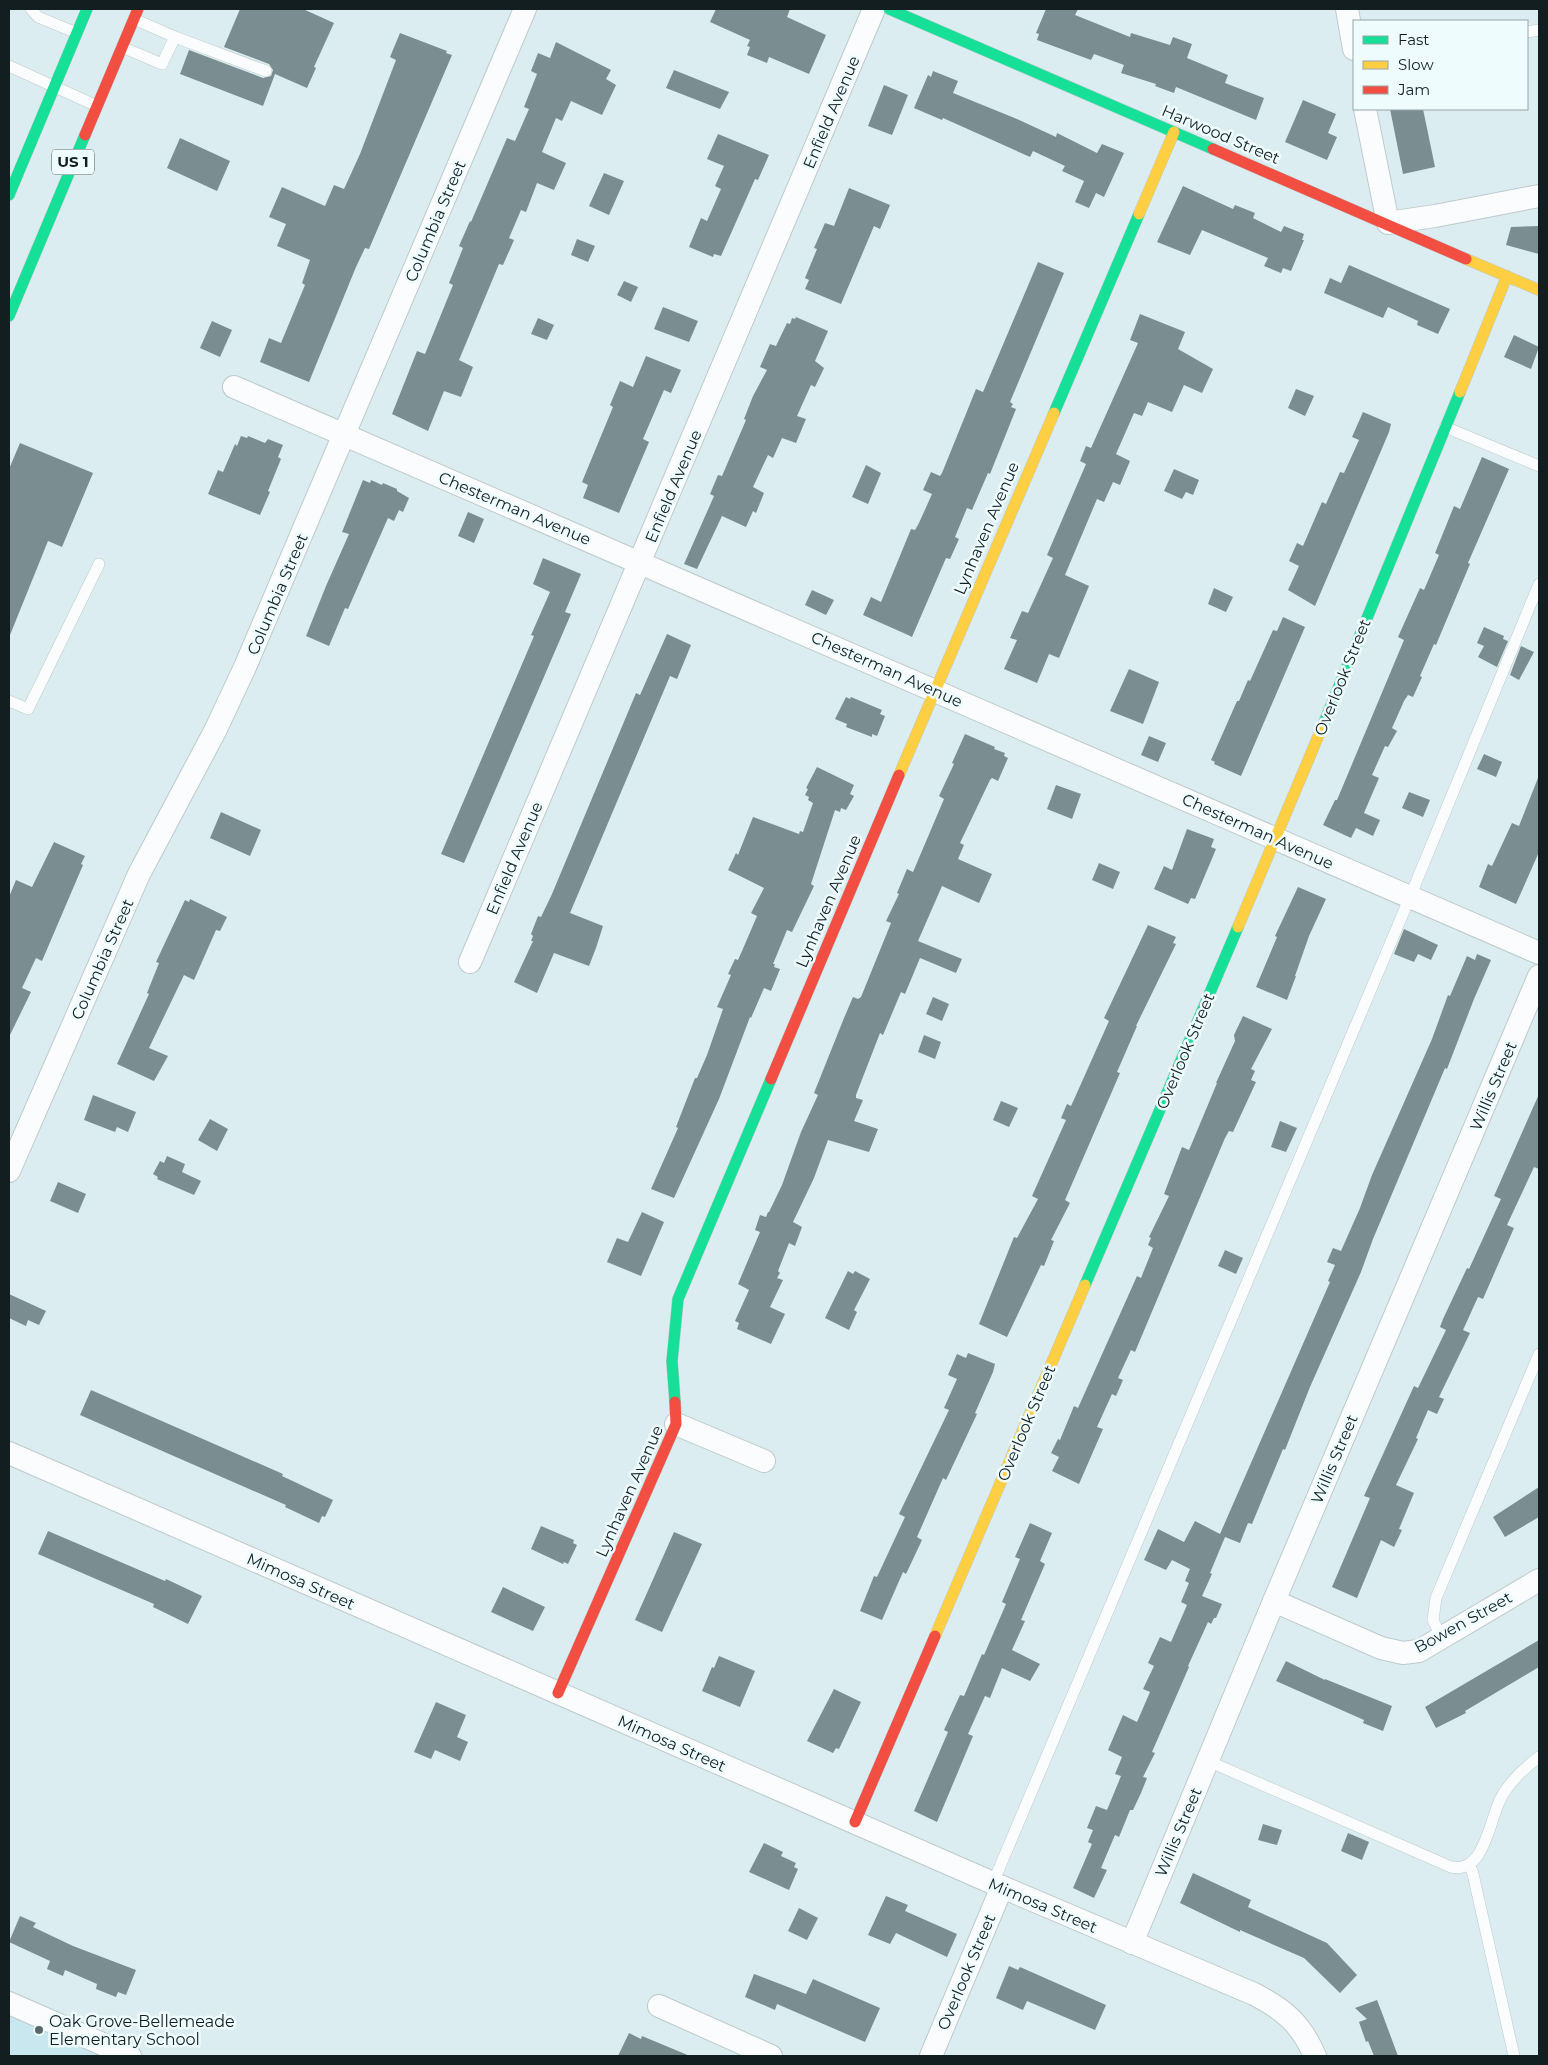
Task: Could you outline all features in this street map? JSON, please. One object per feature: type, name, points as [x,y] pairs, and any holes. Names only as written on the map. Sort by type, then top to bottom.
[{"type":"street","name":"US 1","points":[[9,195],[87,9]]},
{"type":"street","name":"Columbia Street","points":[[9,1171],[139,874],[215,731],[246,667],[525,9]]},
{"type":"street","name":"Enfield Avenue","points":[[470,962],[874,9]]},
{"type":"street","name":"Harwood Street","points":[[889,9],[1388,223],[1539,290]]},
{"type":"street","points":[[1346,9],[1353,44]]},
{"type":"street","name":"US 1","points":[[9,316],[13,295],[136,14]]},
{"type":"street","points":[[1365,110],[1388,223],[1436,216],[1539,196]]},
{"type":"street","name":"Lynhaven Avenue","points":[[558,1693],[676,1424],[672,1362],[678,1299],[935,690],[1174,132]]},
{"type":"street","name":"Overlook Street","points":[[855,1822],[1276,839],[1507,276]]},
{"type":"street","name":"Chesterman Avenue","points":[[234,387],[1539,953]]},
{"type":"street","name":"Willis Street","points":[[1132,1943],[1274,1601],[1539,976]]},
{"type":"street","points":[[676,1424],[764,1461]]},
{"type":"street","name":"Mimosa Street","points":[[9,1453],[997,1885],[1272,2003],[1288,2014],[1300,2028],[1315,2056]]},
{"type":"street","name":"Bowen Street","points":[[1274,1601],[1381,1648],[1403,1653],[1419,1650],[1539,1580]]},
{"type":"street","name":"Overlook Street","points":[[931,2056],[997,1885]]},
{"type":"street","points":[[9,2003],[130,2056]]},
{"type":"street","points":[[659,2006],[771,2056]]},
{"type":"lane","points":[[31,9],[38,17],[77,33]]},
{"type":"lane","points":[[136,14],[175,37],[266,70]]},
{"type":"lane","points":[[122,47],[162,64],[175,37]]},
{"type":"lane","points":[[9,66],[97,106]]},
{"type":"lane","points":[[1445,427],[1539,466]]},
{"type":"lane","points":[[9,701],[28,709],[99,564]]},
{"type":"lane","points":[[997,1885],[1539,584]]},
{"type":"lane","points":[[1441,1637],[1433,1620],[1436,1598],[1539,1354]]},
{"type":"lane","points":[[1208,1761],[1451,1867],[1460,1869],[1470,1866],[1480,1854],[1501,1798],[1515,1777],[1539,1756]]},
{"type":"lane","points":[[1470,1866],[1514,2056]]},
{"type":"shaded area","name":"Oak Grove-Bellemeade Elementary School","points":[[9,2003],[130,2056],[9,2056]]},
{"type":"building","points":[[240,9],[303,9],[334,23],[314,67],[316,68],[307,88],[275,74],[263,106],[180,74],[189,50],[263,78],[271,76],[273,70],[269,64],[224,47]]},
{"type":"building","points":[[716,9],[790,9],[787,17],[826,35],[809,74],[769,57],[767,63],[747,55],[750,47],[747,46],[750,40],[710,22]]},
{"type":"building","points":[[1046,9],[1078,9],[1075,15],[1130,37],[1131,33],[1170,45],[1173,37],[1192,44],[1187,58],[1228,75],[1225,83],[1264,98],[1256,120],[1176,87],[1174,93],[1155,86],[1156,84],[1121,73],[1124,65],[1094,54],[1091,60],[1037,40],[1039,34],[1036,33]]},
{"type":"building","points":[[400,33],[447,51],[446,53],[452,55],[369,249],[365,248],[356,267],[309,382],[260,362],[269,338],[281,343],[305,285],[302,283],[310,260],[277,246],[286,224],[269,217],[282,187],[325,206],[334,185],[344,189],[360,154],[396,60],[390,57]]},
{"type":"building","points":[[556,42],[611,70],[606,79],[616,85],[602,115],[571,101],[562,121],[556,118],[542,152],[566,163],[554,190],[537,183],[526,212],[521,210],[509,238],[514,240],[503,265],[499,264],[459,360],[473,367],[461,397],[444,391],[428,431],[392,414],[417,351],[425,354],[453,285],[449,283],[463,248],[459,246],[507,138],[515,141],[529,109],[524,107],[537,74],[531,71],[538,53],[550,58]]},
{"type":"building","points":[[674,70],[729,92],[720,109],[666,88]]},
{"type":"building","points":[[933,71],[958,81],[953,93],[1056,137],[1057,133],[1097,153],[1102,144],[1124,153],[1104,197],[1096,193],[1089,208],[1075,202],[1084,181],[1062,171],[1065,166],[1033,151],[1030,157],[943,118],[942,120],[914,108],[928,75],[931,77]]},
{"type":"building","points":[[884,85],[908,95],[892,135],[868,126]]},
{"type":"building","points":[[1303,100],[1336,114],[1328,133],[1337,137],[1327,160],[1285,142]]},
{"type":"building","points":[[1390,110],[1423,110],[1435,167],[1403,174]]},
{"type":"building","points":[[718,134],[769,155],[758,180],[755,179],[721,256],[714,254],[713,257],[689,247],[701,218],[707,221],[721,189],[715,186],[724,166],[707,159]]},
{"type":"building","points":[[180,138],[230,161],[217,191],[167,168]]},
{"type":"building","points":[[604,173],[624,181],[609,215],[589,206]]},
{"type":"building","points":[[1183,186],[1233,209],[1235,205],[1255,213],[1253,218],[1281,232],[1284,226],[1304,234],[1302,240],[1304,240],[1291,271],[1283,268],[1281,273],[1264,266],[1268,258],[1202,230],[1190,255],[1157,242]]},
{"type":"building","points":[[849,188],[890,205],[880,229],[874,226],[841,304],[805,289],[809,280],[805,278],[817,249],[814,248],[825,223],[834,226]]},
{"type":"building","points":[[1539,226],[1539,254],[1506,245],[1511,227]]},
{"type":"building","points":[[577,239],[595,246],[588,262],[571,255]]},
{"type":"building","points":[[1038,262],[1064,273],[1010,402],[1013,404],[1011,407],[1016,409],[990,474],[988,473],[972,510],[967,508],[955,537],[959,539],[950,559],[946,558],[912,637],[863,615],[871,597],[881,602],[911,529],[915,530],[932,494],[923,490],[931,472],[940,476],[942,473],[976,389],[983,392]]},
{"type":"building","points":[[1349,265],[1450,309],[1438,334],[1417,325],[1418,321],[1388,307],[1383,318],[1324,293],[1330,278],[1341,283]]},
{"type":"building","points":[[624,281],[638,287],[631,302],[617,295]]},
{"type":"building","points":[[663,307],[698,321],[689,342],[654,329]]},
{"type":"building","points":[[1140,314],[1185,332],[1178,349],[1213,369],[1202,393],[1184,385],[1172,412],[1148,402],[1142,416],[1134,413],[1116,454],[1130,461],[1120,485],[1113,482],[1104,502],[1097,499],[1065,575],[1089,586],[1059,658],[1049,654],[1037,683],[1004,669],[1017,640],[1010,638],[1022,611],[1028,613],[1053,558],[1047,555],[1086,464],[1080,461],[1086,446],[1091,448],[1138,343],[1130,340]]},
{"type":"building","points":[[796,317],[828,331],[815,361],[824,368],[815,387],[811,385],[797,416],[806,419],[796,443],[782,438],[773,458],[768,455],[753,487],[764,493],[756,513],[753,511],[746,527],[722,516],[697,569],[684,564],[714,496],[710,494],[718,475],[722,476],[746,420],[744,419],[753,396],[767,370],[760,367],[770,344],[776,346],[787,323],[790,324],[792,318],[795,319]]},
{"type":"building","points":[[538,318],[554,325],[547,340],[531,334]]},
{"type":"building","points":[[212,321],[232,330],[220,357],[200,348]]},
{"type":"building","points":[[1514,335],[1539,347],[1531,369],[1504,357]]},
{"type":"building","points":[[646,356],[681,370],[671,393],[664,390],[643,439],[649,442],[619,513],[583,498],[588,485],[582,482],[613,407],[610,405],[620,381],[633,387]]},
{"type":"building","points":[[1296,389],[1314,396],[1305,416],[1288,408]]},
{"type":"building","points":[[1363,412],[1391,424],[1315,606],[1288,590],[1299,566],[1289,561],[1297,543],[1303,546],[1322,502],[1326,504],[1340,472],[1344,473],[1359,440],[1352,437]]},
{"type":"building","points":[[241,436],[247,438],[248,436],[265,443],[268,439],[283,445],[278,457],[281,459],[260,515],[208,494],[218,470],[223,472],[235,444],[237,446]]},
{"type":"building","points":[[20,443],[93,473],[62,547],[48,541],[10,635],[9,469]]},
{"type":"building","points":[[1482,457],[1509,469],[1468,563],[1470,564],[1436,645],[1434,644],[1420,676],[1422,677],[1413,697],[1408,695],[1404,701],[1392,728],[1397,731],[1388,747],[1385,746],[1372,775],[1379,778],[1364,813],[1380,820],[1373,836],[1356,828],[1351,838],[1323,825],[1335,800],[1337,800],[1404,640],[1398,637],[1420,588],[1424,590],[1439,555],[1435,553],[1454,506],[1460,509]]},
{"type":"building","points":[[866,465],[881,473],[868,504],[852,497]]},
{"type":"building","points":[[1174,469],[1199,480],[1193,495],[1186,492],[1182,499],[1164,491]]},
{"type":"building","points":[[363,480],[370,483],[371,480],[382,485],[383,483],[397,489],[397,491],[409,498],[403,512],[399,510],[394,521],[388,518],[348,609],[345,608],[329,646],[306,636],[349,534],[342,532]]},
{"type":"building","points":[[468,512],[484,519],[474,543],[458,536]]},
{"type":"building","points":[[543,558],[581,574],[565,612],[571,614],[464,863],[441,854],[534,636],[531,635],[550,592],[533,584]]},
{"type":"building","points":[[1214,588],[1233,597],[1226,612],[1208,604]]},
{"type":"building","points":[[812,590],[834,600],[826,615],[805,605]]},
{"type":"building","points":[[1283,617],[1305,627],[1241,776],[1214,764],[1215,762],[1211,760],[1237,701],[1239,701],[1248,680],[1250,681],[1273,630],[1277,631]]},
{"type":"building","points":[[1484,627],[1504,636],[1503,639],[1508,641],[1497,667],[1478,657],[1484,646],[1477,643]]},
{"type":"building","points":[[667,634],[691,645],[677,679],[670,676],[570,913],[603,926],[596,948],[589,966],[554,953],[537,993],[514,982],[533,941],[531,941],[533,936],[531,934],[538,916],[541,917],[552,894],[636,693],[640,695]]},
{"type":"building","points":[[1521,646],[1534,652],[1519,680],[1510,675]]},
{"type":"building","points":[[1129,669],[1159,682],[1143,724],[1110,711]]},
{"type":"building","points":[[846,697],[850,699],[851,697],[882,710],[880,714],[885,716],[877,736],[872,734],[872,737],[846,727],[847,724],[835,719]]},
{"type":"building","points":[[965,734],[995,747],[994,749],[1005,753],[1004,756],[1008,758],[998,781],[992,778],[990,780],[960,843],[964,845],[958,859],[992,874],[979,903],[942,886],[918,941],[962,959],[956,973],[920,958],[905,994],[901,992],[883,1035],[880,1033],[856,1095],[856,1098],[863,1100],[854,1121],[878,1129],[869,1152],[828,1140],[814,1178],[793,1222],[802,1227],[795,1246],[789,1243],[778,1271],[780,1273],[777,1278],[783,1280],[770,1307],[785,1314],[771,1344],[737,1329],[739,1323],[735,1321],[749,1290],[738,1284],[760,1232],[755,1230],[760,1215],[766,1217],[782,1185],[801,1132],[818,1095],[814,1093],[844,1018],[853,997],[858,999],[861,997],[891,923],[886,921],[899,894],[897,893],[907,869],[913,872],[944,799],[939,796]]},
{"type":"building","points":[[1149,736],[1166,743],[1158,762],[1141,755]]},
{"type":"building","points":[[1484,754],[1502,762],[1496,777],[1477,769]]},
{"type":"building","points":[[817,767],[854,785],[850,794],[854,796],[846,810],[841,808],[840,812],[835,810],[811,884],[814,886],[792,932],[787,930],[773,964],[775,964],[774,967],[780,969],[771,991],[764,988],[750,1017],[719,1099],[674,1198],[651,1189],[678,1128],[676,1127],[695,1078],[697,1078],[707,1055],[723,1009],[717,1007],[731,975],[728,974],[735,959],[738,960],[757,916],[751,913],[764,888],[728,870],[736,853],[738,855],[753,817],[799,834],[800,831],[803,832],[813,803],[805,795],[808,789],[806,788]]},
{"type":"building","points":[[1538,778],[1539,852],[1516,904],[1479,887],[1488,864],[1492,866],[1512,823],[1519,826]]},
{"type":"building","points":[[1056,785],[1081,794],[1072,819],[1047,809]]},
{"type":"building","points":[[1409,792],[1430,800],[1423,817],[1402,808]]},
{"type":"building","points":[[221,812],[261,830],[250,856],[210,838]]},
{"type":"building","points":[[1187,829],[1214,839],[1211,847],[1216,849],[1195,899],[1191,898],[1188,904],[1154,889],[1164,866],[1172,870]]},
{"type":"building","points":[[54,842],[85,856],[81,864],[83,865],[42,961],[36,958],[22,988],[31,992],[9,1037],[9,897],[16,880],[32,887]]},
{"type":"building","points":[[1099,863],[1120,872],[1113,889],[1092,880]]},
{"type":"building","points":[[1298,887],[1326,899],[1309,936],[1287,1000],[1256,987],[1277,937],[1275,936]]},
{"type":"building","points":[[190,899],[227,917],[220,931],[216,930],[194,980],[184,975],[149,1048],[168,1056],[154,1081],[117,1064],[149,994],[147,993],[159,963],[156,962],[185,900],[189,902]]},
{"type":"building","points":[[1148,925],[1176,937],[1173,943],[1176,944],[1136,1026],[1117,1072],[1120,1073],[1065,1200],[1070,1203],[1051,1240],[1054,1241],[1044,1266],[1041,1265],[1007,1337],[979,1324],[1014,1237],[1017,1238],[1038,1199],[1032,1196],[1066,1120],[1061,1118],[1067,1104],[1071,1106],[1076,1095],[1109,1021],[1104,1018]]},
{"type":"building","points":[[1404,929],[1438,945],[1431,960],[1418,954],[1414,962],[1394,954]]},
{"type":"building","points":[[1477,954],[1491,960],[1447,1069],[1445,1068],[1361,1272],[1252,1524],[1248,1523],[1240,1543],[1225,1537],[1202,1596],[1222,1604],[1216,1618],[1214,1618],[1211,1624],[1208,1622],[1188,1666],[1152,1752],[1155,1753],[1143,1777],[1147,1778],[1141,1793],[1133,1810],[1130,1810],[1119,1837],[1115,1835],[1101,1868],[1107,1870],[1094,1898],[1073,1888],[1092,1844],[1088,1842],[1093,1830],[1087,1828],[1096,1806],[1107,1810],[1121,1776],[1115,1774],[1122,1757],[1108,1750],[1123,1715],[1137,1722],[1150,1692],[1143,1689],[1154,1666],[1148,1663],[1160,1637],[1171,1642],[1187,1605],[1181,1602],[1189,1583],[1185,1581],[1190,1569],[1172,1560],[1166,1570],[1144,1560],[1158,1529],[1184,1542],[1195,1521],[1220,1534],[1330,1282],[1328,1281],[1335,1265],[1327,1262],[1333,1248],[1341,1251],[1432,1039],[1448,995],[1450,996],[1467,956],[1475,960]]},
{"type":"building","points":[[933,997],[949,1004],[942,1021],[926,1014]]},
{"type":"building","points":[[1243,1016],[1272,1029],[1251,1069],[1255,1071],[1251,1080],[1256,1082],[1233,1132],[1229,1131],[1225,1138],[1135,1352],[1131,1350],[1118,1378],[1123,1380],[1116,1396],[1112,1394],[1097,1427],[1103,1429],[1079,1484],[1052,1471],[1059,1457],[1051,1453],[1058,1439],[1060,1440],[1074,1406],[1078,1408],[1137,1276],[1141,1278],[1153,1248],[1148,1245],[1151,1238],[1149,1237],[1169,1196],[1164,1194],[1182,1147],[1189,1150],[1235,1041],[1234,1035]]},
{"type":"building","points":[[924,1035],[941,1042],[935,1059],[918,1052]]},
{"type":"building","points":[[1539,1094],[1539,1169],[1534,1167],[1507,1225],[1514,1228],[1483,1299],[1478,1297],[1463,1330],[1470,1333],[1439,1397],[1444,1399],[1437,1414],[1428,1410],[1416,1438],[1418,1439],[1396,1485],[1414,1493],[1399,1529],[1402,1530],[1394,1547],[1381,1540],[1357,1598],[1332,1587],[1370,1498],[1364,1496],[1414,1386],[1418,1388],[1446,1330],[1440,1327],[1443,1319],[1467,1268],[1469,1269],[1501,1199],[1494,1196]]},
{"type":"building","points":[[93,1095],[136,1112],[128,1132],[117,1127],[115,1132],[84,1120]]},
{"type":"building","points":[[1001,1101],[1018,1108],[1009,1127],[993,1120]]},
{"type":"building","points":[[210,1119],[228,1129],[217,1151],[198,1140]]},
{"type":"building","points":[[1280,1121],[1297,1128],[1286,1152],[1271,1147]]},
{"type":"building","points":[[167,1156],[185,1164],[182,1172],[201,1181],[194,1195],[157,1179],[158,1177],[153,1174],[160,1161],[164,1163]]},
{"type":"building","points":[[58,1182],[86,1194],[78,1213],[50,1201]]},
{"type":"building","points":[[642,1212],[664,1222],[641,1276],[607,1262],[617,1238],[628,1242]]},
{"type":"building","points":[[1225,1250],[1243,1258],[1236,1274],[1218,1266]]},
{"type":"building","points":[[848,1271],[853,1274],[855,1271],[870,1279],[854,1310],[857,1312],[849,1330],[825,1318]]},
{"type":"building","points":[[9,1294],[46,1311],[39,1325],[28,1320],[26,1326],[9,1318]]},
{"type":"building","points":[[968,1353],[995,1364],[993,1372],[975,1413],[977,1414],[946,1480],[943,1478],[917,1537],[922,1540],[906,1574],[903,1572],[882,1620],[860,1611],[874,1576],[877,1577],[905,1517],[899,1514],[949,1410],[944,1408],[957,1379],[948,1375],[957,1354],[966,1358]]},
{"type":"building","points":[[91,1390],[283,1474],[282,1476],[333,1500],[325,1517],[322,1516],[319,1523],[285,1507],[286,1505],[80,1415]]},
{"type":"building","points":[[1539,1487],[1539,1517],[1505,1537],[1493,1517]]},
{"type":"building","points":[[1030,1523],[1052,1533],[1040,1561],[1045,1564],[1021,1620],[1025,1621],[1012,1650],[1040,1664],[1030,1681],[1002,1668],[990,1698],[985,1696],[968,1734],[973,1736],[937,1822],[914,1811],[948,1732],[944,1730],[960,1695],[964,1696],[1006,1604],[1002,1602],[1020,1559],[1015,1557]]},
{"type":"building","points":[[541,1526],[574,1540],[573,1543],[577,1545],[568,1564],[564,1562],[563,1564],[531,1549]]},
{"type":"building","points":[[48,1531],[165,1581],[166,1579],[202,1596],[188,1624],[153,1607],[154,1604],[38,1554]]},
{"type":"building","points":[[674,1532],[702,1544],[662,1632],[635,1620]]},
{"type":"building","points":[[503,1587],[545,1607],[533,1631],[491,1612]]},
{"type":"building","points":[[1539,1640],[1539,1667],[1465,1711],[1466,1713],[1436,1728],[1425,1707]]},
{"type":"building","points":[[719,1656],[755,1671],[740,1707],[702,1691]]},
{"type":"building","points":[[1286,1661],[1325,1680],[1392,1706],[1383,1731],[1363,1723],[1364,1720],[1276,1681]]},
{"type":"building","points":[[834,1689],[861,1702],[839,1749],[836,1748],[833,1753],[807,1741]]},
{"type":"building","points":[[436,1702],[466,1715],[457,1737],[468,1742],[460,1761],[435,1750],[431,1759],[414,1752]]},
{"type":"building","points":[[1263,1824],[1282,1830],[1277,1845],[1258,1840]]},
{"type":"building","points":[[1348,1833],[1369,1842],[1362,1860],[1341,1851]]},
{"type":"building","points":[[764,1843],[783,1852],[781,1856],[796,1863],[794,1867],[798,1869],[789,1890],[749,1872]]},
{"type":"building","points":[[1193,1873],[1251,1900],[1248,1907],[1327,1943],[1357,1975],[1340,1993],[1304,1958],[1240,1930],[1240,1932],[1180,1903]]},
{"type":"building","points":[[886,1896],[908,1905],[905,1911],[957,1934],[947,1957],[896,1933],[890,1944],[868,1935]]},
{"type":"building","points":[[799,1908],[818,1918],[807,1940],[788,1931]]},
{"type":"building","points":[[20,1916],[36,1923],[33,1927],[73,1946],[136,1970],[126,1995],[118,1992],[116,1997],[96,1989],[97,1984],[65,1970],[63,1976],[47,1969],[50,1961],[9,1942]]},
{"type":"building","points":[[1009,1966],[1018,1970],[1020,1967],[1106,2005],[1095,2030],[1027,2001],[1023,2010],[996,1998]]},
{"type":"building","points":[[754,1974],[806,1994],[813,1979],[880,2008],[865,2042],[777,2004],[775,2010],[745,1997]]},
{"type":"building","points":[[1377,2000],[1398,2056],[1374,2056],[1368,2041],[1366,2042],[1359,2022],[1367,2019],[1355,2008]]},
{"type":"building","points":[[629,2033],[641,2039],[642,2036],[690,2056],[618,2056]]},
{"type":"traffic: fast","points":[[9,195],[87,9]]},
{"type":"traffic: fast","points":[[889,9],[1213,149]]},
{"type":"traffic: fast","points":[[9,316],[85,135]]},
{"type":"traffic: fast","points":[[1054,413],[1139,214]]},
{"type":"traffic: fast","points":[[1323,725],[1460,392]]},
{"type":"traffic: fast","points":[[1085,1285],[1238,927]]},
{"type":"traffic: fast","points":[[675,1402],[672,1361],[678,1299],[771,1079]]},
{"type":"traffic: slow","points":[[1139,214],[1174,132]]},
{"type":"traffic: slow","points":[[1466,259],[1539,290]]},
{"type":"traffic: slow","points":[[1460,392],[1507,276]]},
{"type":"traffic: slow","points":[[899,775],[1054,413]]},
{"type":"traffic: slow","points":[[1238,927],[1323,725]]},
{"type":"traffic: slow","points":[[935,1636],[1085,1285]]},
{"type":"traffic: jam","points":[[85,135],[138,9]]},
{"type":"traffic: jam","points":[[1213,149],[1466,259]]},
{"type":"traffic: jam","points":[[771,1079],[899,775]]},
{"type":"traffic: jam","points":[[558,1693],[676,1424],[675,1402]]},
{"type":"traffic: jam","points":[[855,1822],[935,1636]]},
{"type":"place","name":"Oak Grove-Bellemeade Elementary School","points":[[39,2030]]}]
